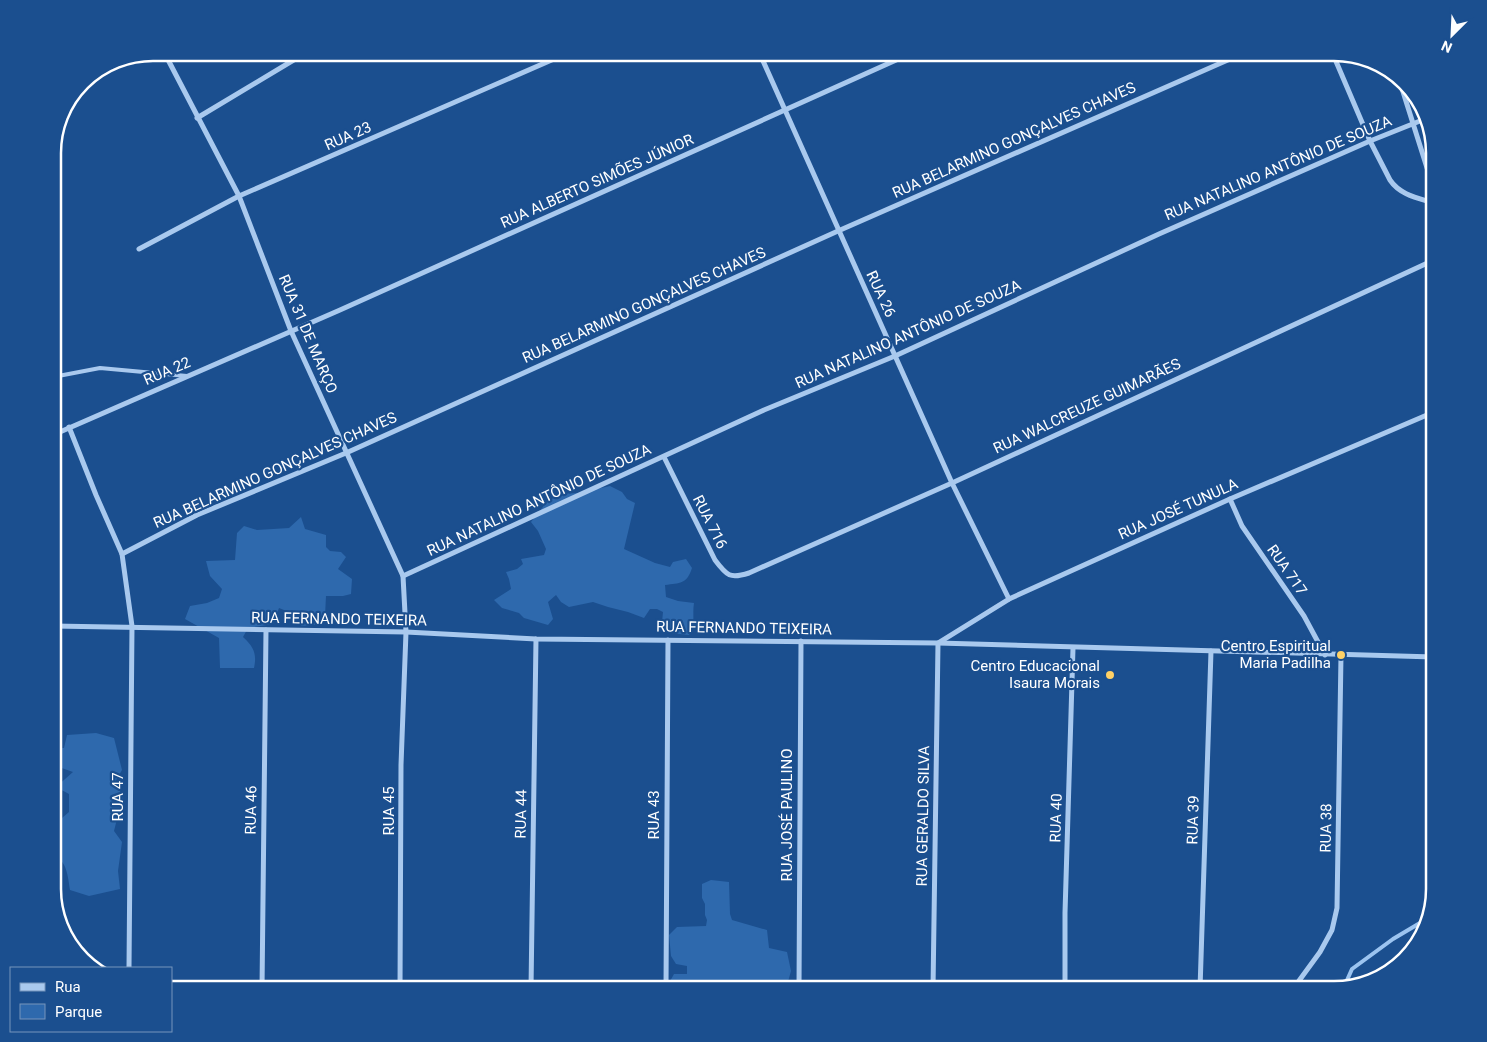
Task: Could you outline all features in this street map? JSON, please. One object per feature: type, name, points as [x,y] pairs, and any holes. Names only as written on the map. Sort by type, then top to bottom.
[{"type":"street","name":"RUA 31 DE MARÇO","points":[[169,61],[239,196],[291,331],[403,576],[406,632]]},
{"type":"street","points":[[197,118],[292,61]]},
{"type":"street","name":"RUA 23","points":[[139,249],[239,196],[549,61]]},
{"type":"street","name":"RUA 26","points":[[763,61],[952,483],[1008,599]]},
{"type":"street","name":"RUA ALBERTO SIMÕES JÚNIOR","points":[[291,331],[894,61]]},
{"type":"street","name":"RUA BELARMINO GONÇALVES CHAVES","points":[[122,554],[197,515],[346,454],[838,231],[1225,61]]},
{"type":"street","points":[[1336,61],[1370,141],[1394,186],[1405,193],[1426,200]]},
{"type":"street","points":[[1404,94],[1426,165]]},
{"type":"street","name":"RUA NATALINO ANTÔNIO DE SOUZA","points":[[403,576],[764,410],[895,356],[1159,234],[1370,141],[1420,121]]},
{"type":"street","name":"RUA WALCREUZE GUIMARÃES","points":[[749,573],[952,483],[1426,264]]},
{"type":"street","name":"RUA 22","points":[[61,430],[291,331]]},
{"type":"street","name":"RUA JOSÉ TUNULA","points":[[938,643],[1008,599],[1230,499],[1426,415]]},
{"type":"street","points":[[69,427],[122,554],[132,626]]},
{"type":"street","name":"RUA 716","points":[[664,457],[716,560],[723,570],[729,575],[737,576],[749,573]]},
{"type":"street","name":"RUA 717","points":[[1230,499],[1242,526],[1304,616],[1325,655]]},
{"type":"street","name":"RUA FERNANDO TEIXEIRA","points":[[61,626],[406,632],[536,639],[938,643],[1426,657]]},
{"type":"street","name":"RUA 47","points":[[129,967],[132,626]]},
{"type":"street","name":"RUA 46","points":[[262,981],[266,630]]},
{"type":"street","name":"RUA 45","points":[[400,981],[401,765],[406,632]]},
{"type":"street","name":"RUA 44","points":[[531,981],[536,639]]},
{"type":"street","name":"RUA 43","points":[[666,981],[668,640]]},
{"type":"street","name":"RUA JOSÉ PAULINO","points":[[798,981],[801,641]]},
{"type":"street","name":"RUA GERALDO SILVA","points":[[933,981],[938,643]]},
{"type":"street","name":"RUA 40","points":[[1065,981],[1065,913],[1073,648]]},
{"type":"street","name":"RUA 39","points":[[1200,981],[1211,651]]},
{"type":"street","name":"RUA 38","points":[[1299,981],[1320,952],[1332,930],[1337,908],[1340,655]]},
{"type":"lane","points":[[61,375],[100,368],[187,376]]},
{"type":"green space","points":[[610,486],[622,492],[627,499],[635,503],[624,549],[655,563],[670,567],[673,562],[686,559],[692,568],[688,577],[682,582],[665,585],[666,597],[694,603],[693,623],[689,635],[661,632],[663,612],[657,609],[650,609],[644,618],[593,602],[569,607],[561,602],[556,595],[548,602],[553,619],[548,625],[524,618],[519,613],[502,608],[494,600],[511,589],[506,572],[517,569],[523,564],[521,559],[544,555],[546,549],[538,531],[531,522],[546,503],[559,494],[578,493]]},
{"type":"green space","points":[[301,517],[305,529],[326,535],[326,547],[330,551],[341,552],[346,557],[338,569],[352,579],[351,594],[326,596],[325,616],[314,625],[301,626],[299,616],[279,608],[273,624],[248,628],[243,637],[254,651],[254,668],[220,668],[219,638],[185,619],[190,606],[207,603],[219,598],[222,589],[210,576],[206,561],[235,560],[237,533],[244,526],[257,530],[289,528]]},
{"type":"green space","points":[[96,733],[114,738],[122,770],[115,782],[122,795],[124,809],[119,811],[114,831],[122,842],[118,871],[120,889],[89,896],[70,890],[64,865],[61,861],[62,818],[69,812],[69,794],[61,790],[61,783],[73,772],[61,768],[61,748],[64,748],[67,735]]},
{"type":"green space","points":[[711,880],[729,882],[730,914],[732,920],[767,930],[769,948],[787,952],[791,971],[788,981],[670,981],[674,974],[687,974],[687,966],[676,964],[671,956],[669,935],[677,927],[706,926],[707,920],[705,904],[702,898],[702,884]]},
{"type":"waterway","points":[[1347,980],[1352,969],[1393,939],[1418,924]]},
{"type":"place","name":"Centro Espiritual Maria Padilha","points":[[1341,655]]},
{"type":"place","name":"Centro Educacional Isaura Morais","points":[[1110,675]]}]
